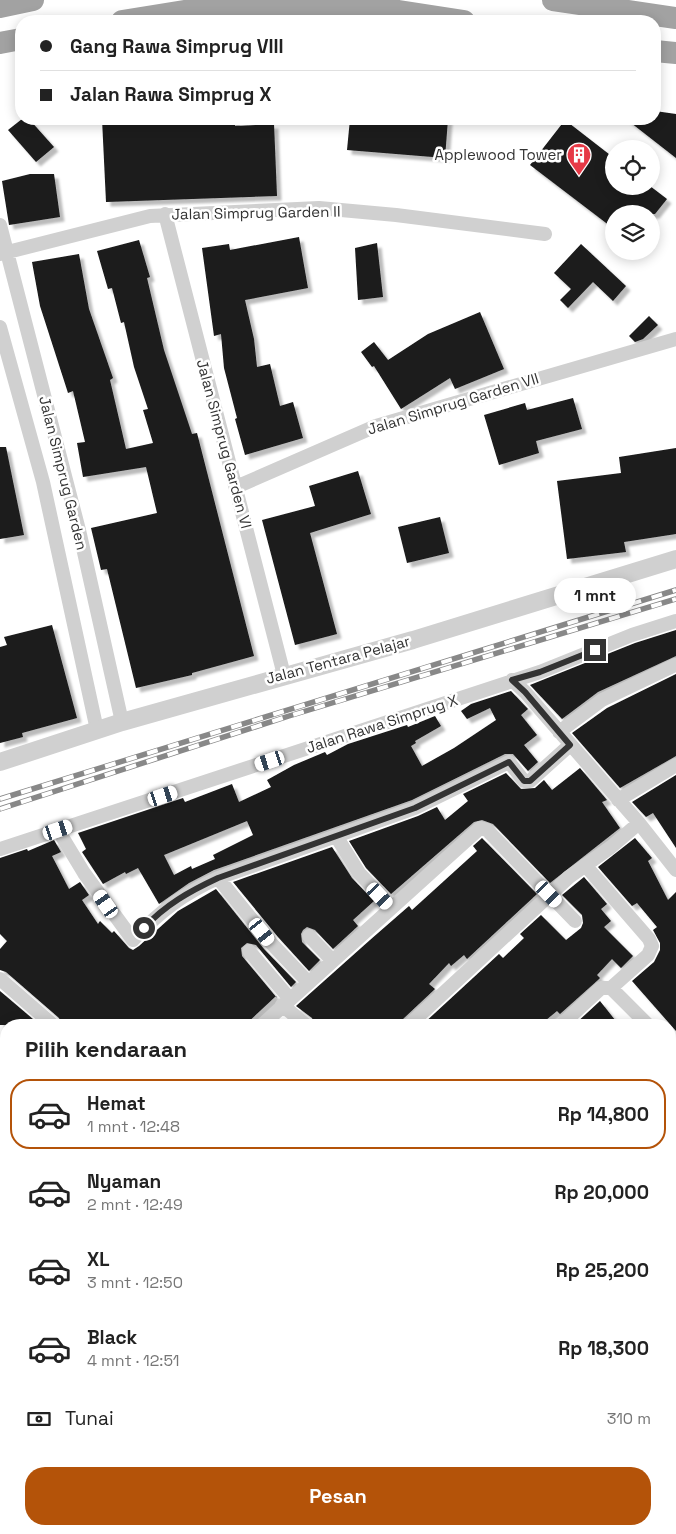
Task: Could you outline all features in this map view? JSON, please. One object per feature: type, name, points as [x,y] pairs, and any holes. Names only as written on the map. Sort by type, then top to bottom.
[{"type":"highway","points":[[0,7],[33,0]]},
{"type":"highway","points":[[554,0],[656,15]]},
{"type":"highway","points":[[160,15],[191,10],[264,7],[399,11],[425,15]]},
{"type":"highway","points":[[661,16],[676,18]]},
{"type":"highway","points":[[0,43],[15,40]]},
{"type":"highway","points":[[661,52],[676,54]]},
{"type":"street","name":"Jalan Simprug Garden II","points":[[3,253],[165,214],[318,208],[396,215],[545,234]]},
{"type":"street","name":"Jalan Simprug Garden VI","points":[[165,214],[284,675]]},
{"type":"street","name":"Jalan Simprug Garden","points":[[0,224],[3,253],[79,530],[122,722]]},
{"type":"street","name":"Jalan Simprug Garden","points":[[0,327],[43,482],[97,730]]},
{"type":"street","name":"Jalan Simprug Garden VII","points":[[236,487],[376,426],[676,339]]},
{"type":"street","points":[[43,482],[65,478]]},
{"type":"street","points":[[55,534],[79,530]]},
{"type":"street","name":"Jalan Tentara Pelajar","points":[[0,762],[122,722],[413,640],[676,559]]},
{"type":"street","name":"Jalan Rawa Simprug X","points":[[0,849],[540,672],[632,635],[676,621]]},
{"type":"street","points":[[559,732],[602,700],[675,666]]},
{"type":"street","points":[[512,680],[639,823],[676,870]]},
{"type":"street","points":[[58,830],[84,873],[133,940],[155,916],[188,892],[218,878],[415,808],[509,762],[524,781],[530,781],[570,745]]},
{"type":"street","points":[[618,800],[676,765]]},
{"type":"street","points":[[416,1019],[549,894],[639,823]]},
{"type":"street","points":[[268,1019],[391,907],[478,830],[484,828],[575,921]]},
{"type":"street","points":[[336,836],[359,873],[391,907]]},
{"type":"street","points":[[567,1019],[601,988],[611,988],[648,955],[652,946],[649,939],[585,865]]},
{"type":"street","points":[[218,878],[271,943],[308,982]]},
{"type":"street","points":[[309,936],[332,960]]},
{"type":"street","points":[[249,951],[301,1019]]},
{"type":"street","points":[[0,979],[46,1019]]},
{"type":"street","points":[[611,988],[642,1019]]},
{"type":"building","points":[[661,112],[676,114],[676,158],[660,146],[660,140],[653,140],[634,125],[661,125]]},
{"type":"building","points":[[15,124],[34,125],[54,147],[36,162],[8,130]]},
{"type":"building","points":[[102,125],[274,125],[277,196],[106,202]]},
{"type":"building","points":[[349,125],[448,125],[445,158],[347,150]]},
{"type":"building","name":"Applewood Tower","points":[[561,125],[571,125],[605,151],[605,195],[660,194],[667,199],[660,208],[660,205],[605,205],[605,222],[530,165]]},
{"type":"building","points":[[30,174],[54,174],[60,217],[9,225],[2,181]]},
{"type":"building","points":[[299,237],[308,288],[245,300],[254,339],[257,367],[270,364],[280,406],[293,402],[303,438],[245,455],[224,368],[221,334],[214,336],[202,248],[229,244],[230,250]]},
{"type":"building","points":[[139,240],[150,277],[147,278],[164,350],[192,434],[197,433],[254,656],[192,673],[192,675],[136,688],[107,569],[101,570],[91,528],[157,513],[146,467],[83,477],[77,443],[85,442],[73,391],[68,393],[40,306],[32,262],[79,254],[89,309],[113,378],[110,380],[126,449],[153,443],[143,410],[148,409],[134,367],[124,322],[121,323],[112,288],[108,289],[97,251]]},
{"type":"building","points":[[377,243],[383,297],[358,300],[355,248]]},
{"type":"building","points":[[581,244],[626,286],[613,301],[593,282],[568,308],[560,300],[571,289],[554,273]]},
{"type":"building","points":[[480,312],[504,369],[455,389],[450,378],[401,409],[374,366],[372,367],[361,352],[374,342],[388,360],[428,334]]},
{"type":"building","points":[[649,316],[658,325],[643,339],[635,342],[629,336]]},
{"type":"building","points":[[573,398],[582,429],[536,441],[539,453],[499,465],[484,415],[525,403],[527,410]]},
{"type":"building","points":[[0,447],[6,447],[24,535],[0,539]]},
{"type":"building","points":[[676,448],[676,534],[624,542],[626,552],[567,559],[557,481],[621,473],[619,457]]},
{"type":"building","points":[[358,471],[371,514],[310,533],[337,634],[295,645],[262,520],[315,506],[309,486]]},
{"type":"building","points":[[440,517],[449,553],[407,563],[398,527]]},
{"type":"building","points":[[52,625],[77,718],[22,733],[23,737],[0,743],[0,647],[7,645],[4,637]]},
{"type":"building","points":[[676,630],[676,656],[598,692],[562,719],[530,685],[635,643]]},
{"type":"building","points":[[676,674],[676,756],[620,788],[572,733],[607,708]]},
{"type":"building","points":[[511,691],[528,709],[521,715],[537,735],[524,745],[538,762],[528,771],[513,754],[505,754],[412,800],[214,870],[189,883],[159,904],[138,868],[126,874],[125,872],[103,884],[82,852],[86,849],[78,833],[183,798],[185,802],[232,784],[239,802],[271,787],[267,780],[294,765],[325,752],[327,755],[348,744],[407,725],[408,727],[435,716],[441,726],[415,741],[416,743],[411,746],[422,766],[454,748],[496,720],[490,708],[467,719],[461,711],[471,704]],"holes":[[[247,821],[253,835],[213,855],[215,859],[192,869],[191,866],[174,875],[164,855]]]},
{"type":"building","points":[[580,768],[607,800],[602,802],[620,828],[550,883],[493,824],[482,820],[474,822],[391,894],[366,868],[349,841],[418,816],[437,807],[445,820],[468,801],[463,794],[506,773],[521,789],[535,788],[544,780],[552,790]]},
{"type":"building","points":[[676,775],[676,848],[653,813],[646,817],[632,802]]},
{"type":"building","points":[[482,838],[537,894],[467,959],[464,955],[451,966],[449,963],[429,984],[435,989],[403,1019],[312,1019],[296,1006],[409,906],[412,910],[477,851],[473,846]]},
{"type":"building","points":[[635,838],[652,858],[648,861],[668,900],[676,892],[676,1019],[665,1019],[632,981],[654,962],[660,950],[660,943],[653,930],[657,927],[637,903],[632,906],[598,867]]},
{"type":"building","points":[[54,840],[61,852],[52,856],[69,889],[80,882],[89,895],[82,900],[98,924],[100,921],[112,933],[114,931],[133,950],[178,911],[216,889],[264,949],[296,982],[291,987],[256,945],[247,943],[241,948],[242,956],[276,996],[251,1019],[59,1019],[6,972],[0,970],[0,949],[7,941],[0,934],[0,858],[27,849],[28,851]]},
{"type":"building","points":[[332,847],[352,878],[374,901],[353,920],[358,926],[333,949],[315,930],[307,927],[303,930],[301,934],[302,942],[320,960],[309,971],[233,882]]},
{"type":"building","points":[[584,877],[607,904],[601,909],[611,921],[604,927],[633,956],[621,968],[612,959],[597,975],[600,978],[598,980],[560,1014],[557,1011],[547,1019],[429,1019],[499,954],[503,958],[524,938],[520,934],[541,915],[566,940],[581,928],[583,923],[582,915],[562,895]]},
{"type":"building","points":[[0,991],[33,1019],[0,1019]]},
{"type":"building","points":[[600,1001],[614,1019],[580,1019]]},
{"type":"railway","points":[[0,799],[676,590]]},
{"type":"railway","points":[[0,809],[289,716],[676,599]]},
{"type":"place","name":"Applewood Tower","points":[[579,176]]},
{"type":"route","points":[[144,928],[155,916],[188,892],[218,878],[415,808],[509,762],[524,781],[530,781],[570,745],[525,692],[512,680],[540,672],[595,650]]}]
